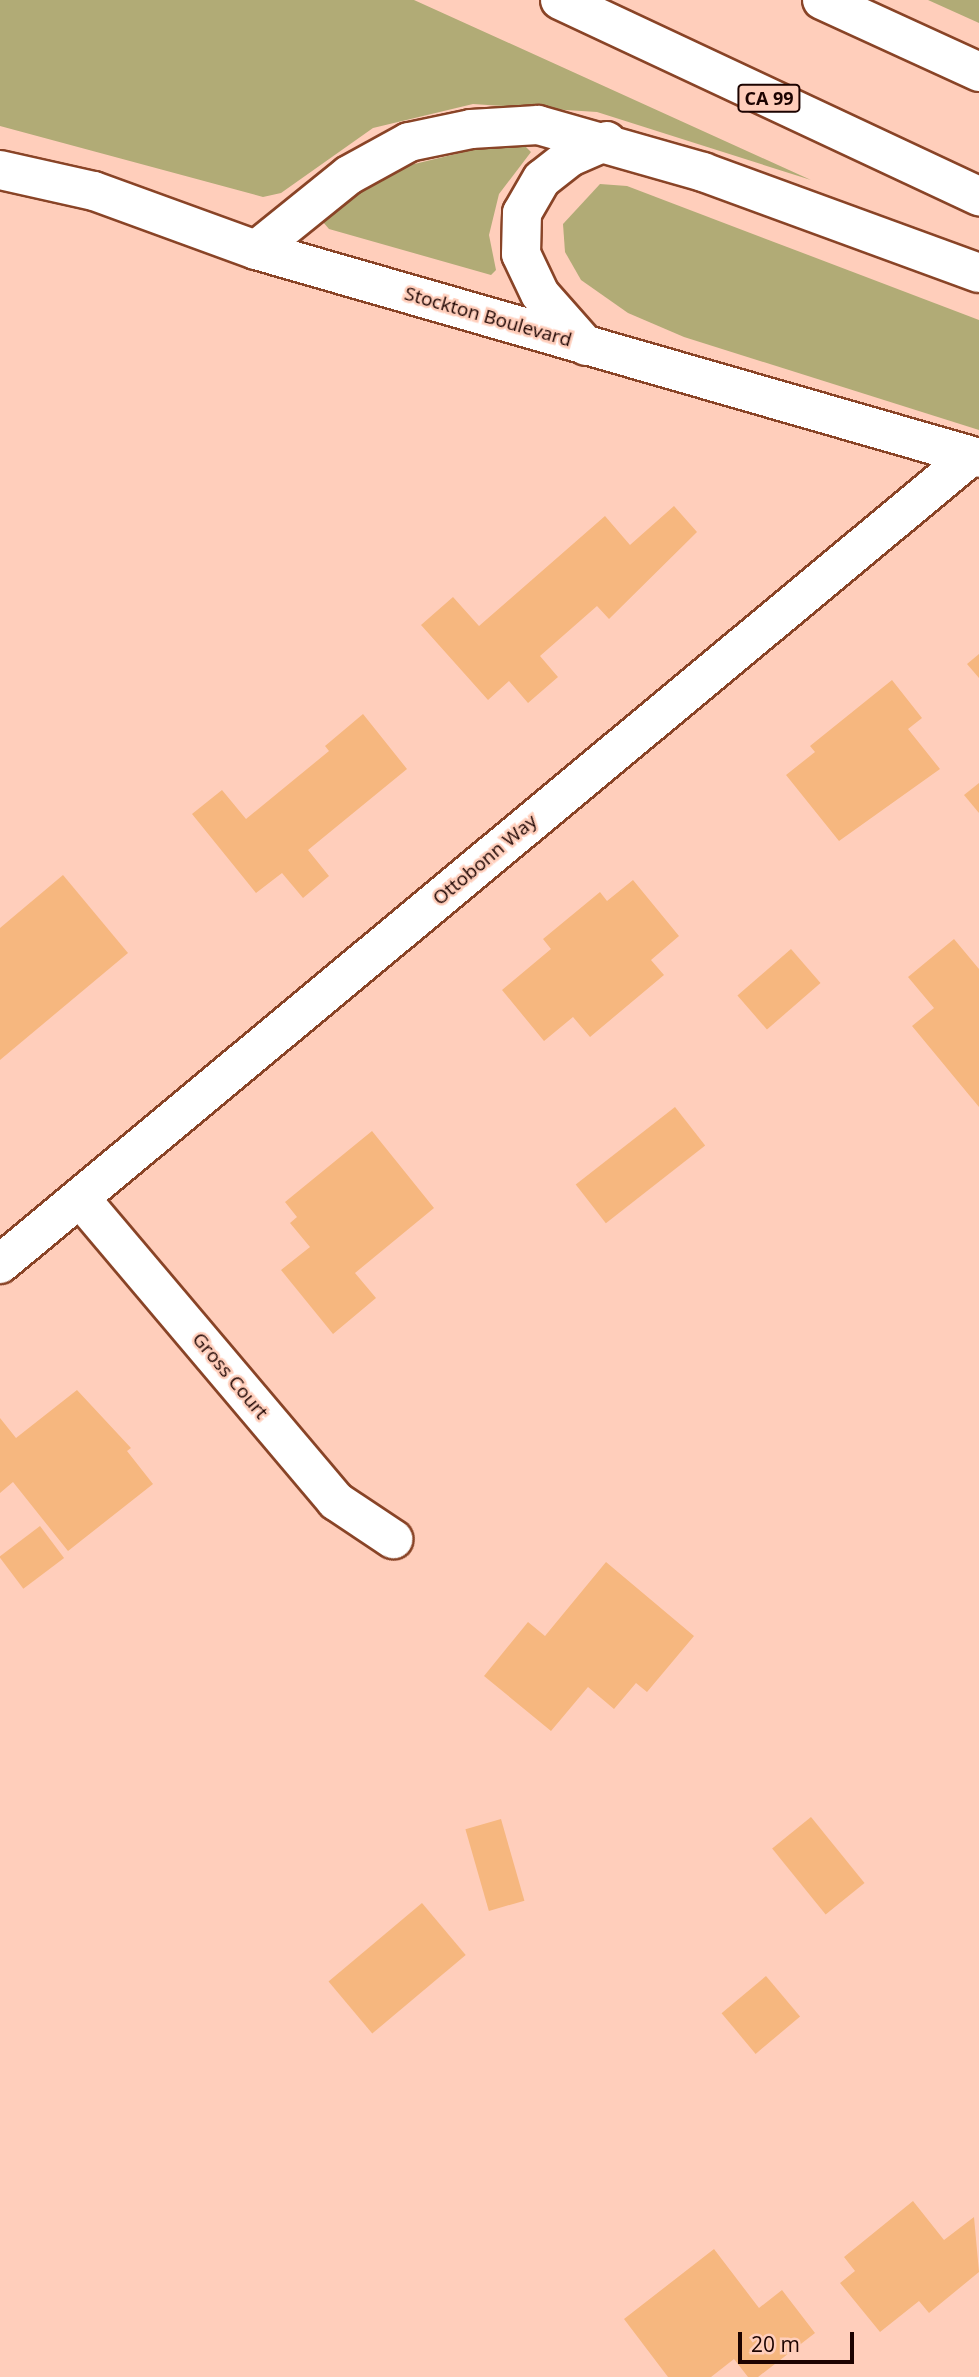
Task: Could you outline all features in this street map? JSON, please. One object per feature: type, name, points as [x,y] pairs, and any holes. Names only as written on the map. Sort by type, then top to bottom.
[{"type":"main road","name":"CA 99","points":[[559,0],[979,196]]},
{"type":"main road","points":[[822,0],[979,72]]},
{"type":"main road","points":[[256,250],[349,175],[409,142],[471,129],[538,125],[607,141],[979,273]]},
{"type":"main road","points":[[586,346],[540,294],[521,254],[522,213],[542,179],[570,157],[607,141]]},
{"type":"main road","name":"Stockton Boulevard","points":[[0,170],[93,191],[256,250],[975,457]]},
{"type":"main road","name":"Ottobonn Way","points":[[0,1264],[975,457]]},
{"type":"main road","name":"Gross Court","points":[[80,1198],[336,1501],[393,1539]]},
{"type":"shaded area","points":[[0,0],[414,0],[811,180],[597,112],[473,104],[373,128],[281,193],[263,197],[0,126]]},
{"type":"shaded area","points":[[928,0],[979,0],[979,23]]},
{"type":"shaded area","points":[[497,144],[524,145],[531,152],[499,194],[489,235],[496,270],[491,275],[329,229],[323,222],[355,191],[402,167]]},
{"type":"shaded area","points":[[600,184],[627,186],[979,320],[979,430],[684,337],[628,313],[581,280],[565,252],[563,224]]},
{"type":"building","points":[[674,506],[697,532],[609,619],[597,606],[540,656],[558,677],[528,703],[509,681],[488,700],[421,625],[453,597],[479,626],[605,516],[630,545]]},
{"type":"building","points":[[979,654],[979,678],[967,664]]},
{"type":"building","points":[[892,680],[922,718],[908,729],[940,769],[839,841],[786,775],[815,752],[810,746]]},
{"type":"building","points":[[363,714],[407,769],[308,850],[329,876],[303,898],[282,873],[256,893],[192,814],[222,790],[246,819],[329,751],[325,746]]},
{"type":"building","points":[[979,783],[979,813],[964,795]]},
{"type":"building","points":[[63,875],[128,953],[0,1060],[0,928]]},
{"type":"building","points":[[633,880],[679,936],[651,960],[664,975],[590,1037],[573,1017],[544,1041],[502,990],[551,949],[543,939],[600,892],[607,901]]},
{"type":"building","points":[[954,939],[979,969],[979,1107],[912,1026],[934,1008],[908,977]]},
{"type":"building","points":[[791,949],[821,983],[767,1030],[737,996]]},
{"type":"building","points":[[675,1107],[705,1146],[606,1223],[576,1185]]},
{"type":"building","points":[[372,1131],[434,1208],[355,1273],[376,1298],[333,1334],[281,1270],[310,1247],[290,1223],[297,1217],[285,1202]]},
{"type":"building","points":[[77,1390],[131,1448],[127,1451],[153,1484],[68,1551],[13,1482],[0,1493],[0,1418],[16,1438]]},
{"type":"building","points":[[40,1526],[64,1558],[23,1589],[0,1556]]},
{"type":"building","points":[[606,1562],[694,1636],[647,1692],[636,1683],[614,1709],[588,1687],[551,1731],[484,1676],[528,1622],[545,1636]]},
{"type":"building","points":[[811,1817],[864,1883],[826,1915],[772,1848]]},
{"type":"building","points":[[501,1819],[524,1901],[489,1911],[465,1829]]},
{"type":"building","points":[[422,1903],[466,1955],[372,2034],[329,1981]]},
{"type":"building","points":[[766,1976],[800,2017],[756,2054],[722,2013]]},
{"type":"building","points":[[913,2201],[944,2240],[974,2217],[979,2272],[929,2313],[919,2301],[880,2332],[840,2283],[855,2271],[844,2257]]},
{"type":"building","points":[[714,2249],[759,2308],[782,2290],[815,2333],[758,2377],[748,2377],[734,2359],[711,2377],[668,2377],[624,2319]]}]
